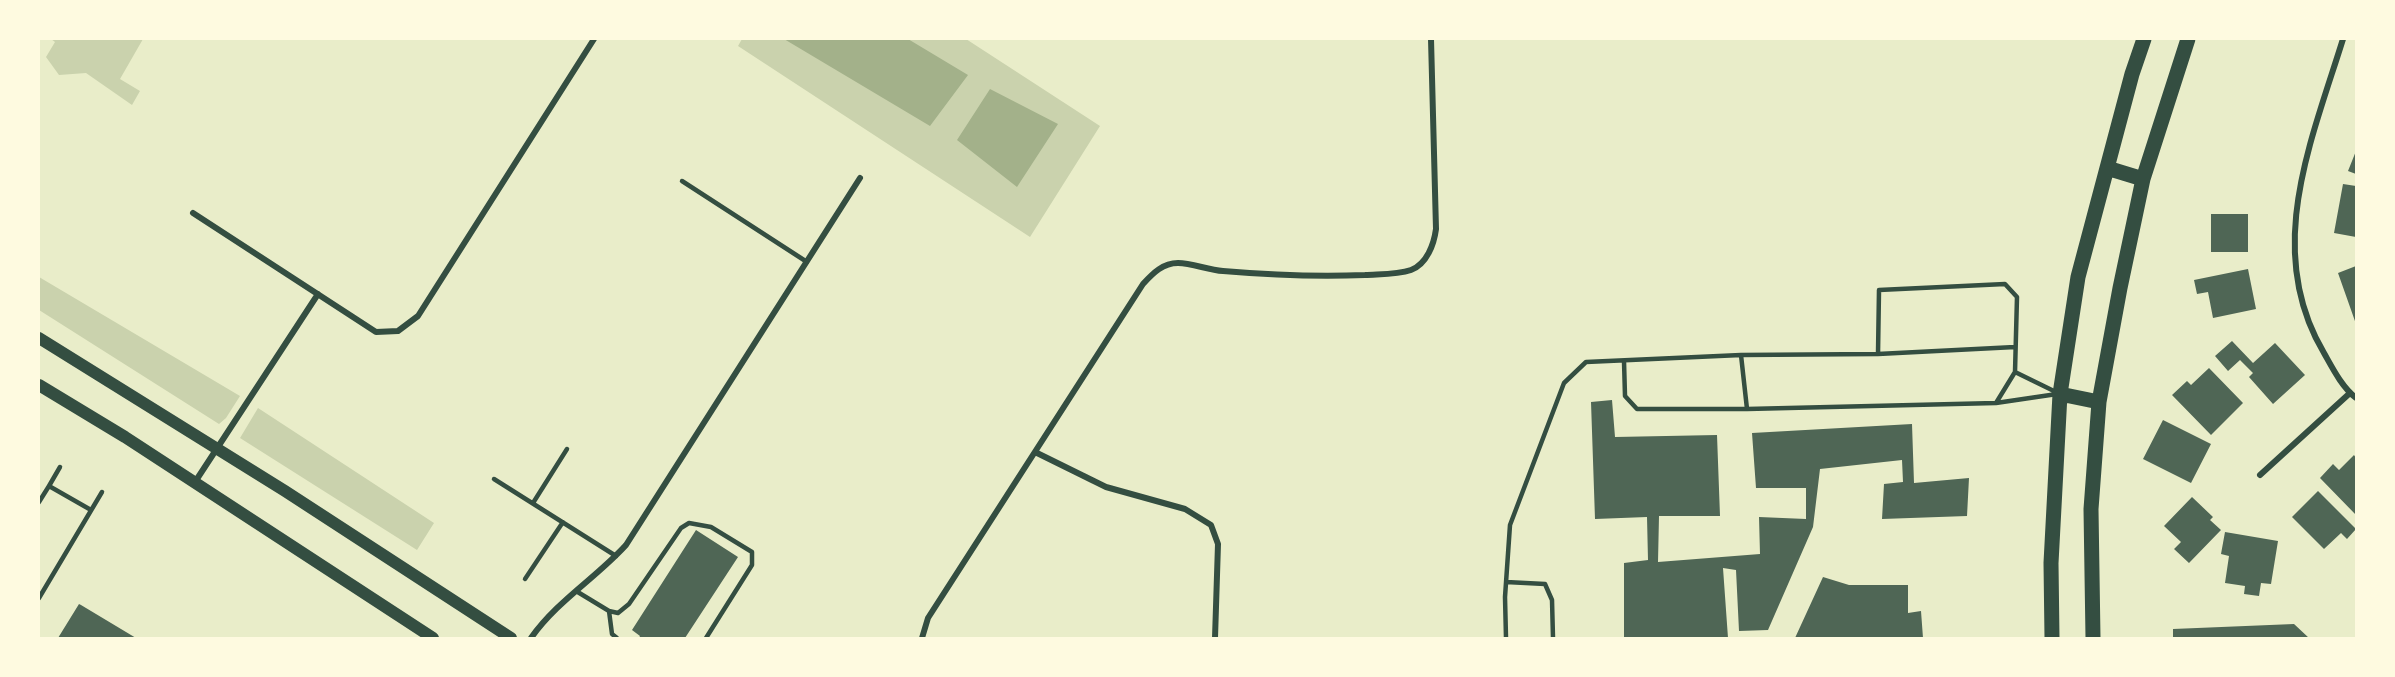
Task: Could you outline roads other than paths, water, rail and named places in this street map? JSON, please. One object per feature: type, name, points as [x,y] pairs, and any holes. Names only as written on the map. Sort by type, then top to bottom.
[{"type":"main road","points":[[2052,638],[2051,563],[2060,394],[2079,277],[2132,74],[2144,39]]},
{"type":"main road","points":[[2093,638],[2091,509],[2099,402],[2143,179],[2188,39]]},
{"type":"main road","points":[[2108,168],[2143,179]]},
{"type":"main road","points":[[39,338],[218,449],[511,638]]},
{"type":"main road","points":[[39,386],[195,482],[433,638]]},
{"type":"main road","points":[[2060,394],[2099,402]]},
{"type":"street","points":[[193,213],[376,332],[398,331],[418,315],[594,39]]},
{"type":"street","points":[[922,638],[928,618],[1143,284],[1154,272],[1165,265],[1178,263],[1220,271],[1335,276],[1396,273],[1413,269],[1422,261],[1435,240],[1436,229],[1431,39]]},
{"type":"street","points":[[2343,39],[2301,176],[2294,225],[2294,253],[2297,280],[2305,314],[2316,339],[2350,393],[2356,398]]},
{"type":"street","points":[[531,638],[559,605],[626,545],[860,178]]},
{"type":"street","points":[[195,482],[318,294]]},
{"type":"street","points":[[2260,475],[2350,393]]},
{"type":"street","points":[[1035,452],[1106,487],[1185,509],[1211,525],[1218,544],[1215,638]]},
{"type":"lane","points":[[682,181],[807,262]]},
{"type":"lane","points":[[1878,354],[1879,290],[2005,284],[2016,297],[2015,372],[1996,403]]},
{"type":"lane","points":[[1506,638],[1506,582],[1510,525],[1564,383],[1586,363],[1741,355],[1878,354],[2015,347]]},
{"type":"lane","points":[[1741,355],[1747,409]]},
{"type":"lane","points":[[1624,361],[1625,396],[1636,409],[1747,409],[1996,403],[2060,394]]},
{"type":"lane","points":[[2015,372],[2060,394]]},
{"type":"lane","points":[[533,503],[567,449]]},
{"type":"lane","points":[[39,502],[60,467]]},
{"type":"lane","points":[[494,479],[616,556]]},
{"type":"lane","points":[[49,486],[91,510]]},
{"type":"lane","points":[[39,598],[102,492]]},
{"type":"lane","points":[[525,579],[562,522]]},
{"type":"lane","points":[[576,591],[609,611],[618,613],[629,604],[681,528],[689,523],[711,527],[752,552],[752,565],[706,638]]},
{"type":"lane","points":[[1506,582],[1545,584],[1552,600],[1553,638]]},
{"type":"lane","points":[[609,611],[612,634],[617,638]]}]
